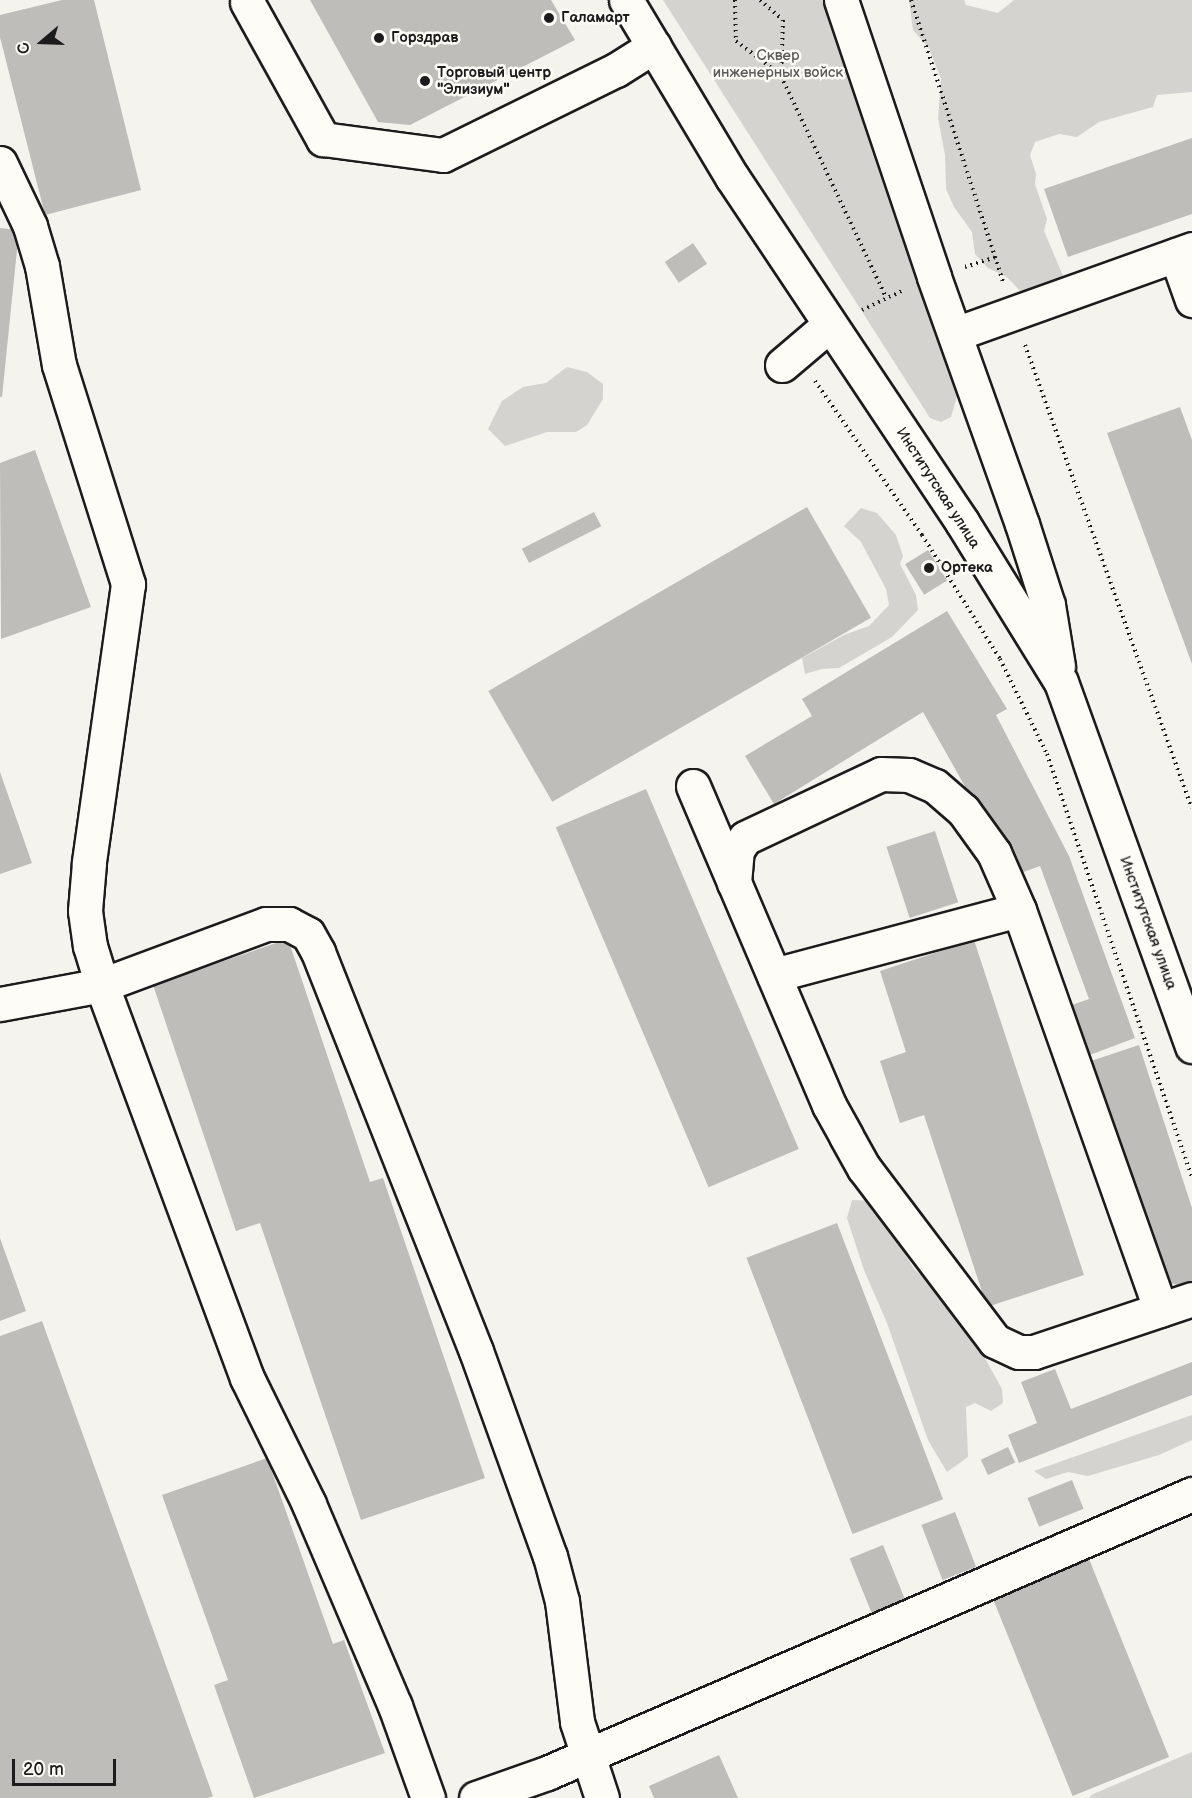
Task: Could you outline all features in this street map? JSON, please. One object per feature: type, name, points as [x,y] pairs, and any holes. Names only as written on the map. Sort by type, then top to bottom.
[{"type":"street","name":"Институтская улица","points":[[626,0],[732,177],[962,522],[1061,682],[1192,1046]]},
{"type":"street","points":[[841,0],[1048,605],[1061,682]]},
{"type":"street","points":[[247,2],[323,139],[443,156],[615,70],[654,46]]},
{"type":"street","points":[[0,163],[30,226],[42,266],[59,365],[128,584],[89,863],[86,901],[90,946],[102,985],[247,1378],[309,1503],[395,1706],[428,1798]]},
{"type":"street","points":[[955,334],[1184,252],[1192,300]]},
{"type":"street","points":[[789,359],[829,324]]},
{"type":"street","points":[[734,883],[737,850],[745,838],[881,774],[909,775],[935,786],[963,810],[994,852],[1019,910],[1161,1310]]},
{"type":"street","points":[[693,786],[829,1105],[864,1168],[995,1341],[1019,1352],[1035,1352],[1192,1299]]},
{"type":"street","points":[[774,975],[1019,910]]},
{"type":"street","points":[[0,1004],[102,985],[266,924],[289,924],[308,934],[322,963],[476,1352],[547,1546],[562,1601],[577,1722],[586,1756],[602,1798]]},
{"type":"street","points":[[476,1798],[547,1773],[1192,1494]]},
{"type":"path","points":[[735,0],[736,41],[781,76],[886,297]]},
{"type":"path","points":[[760,0],[783,20],[781,76]]},
{"type":"path","points":[[911,0],[1013,312],[1192,808]]},
{"type":"path","points":[[789,359],[922,535],[1000,659],[1047,754],[1192,1177]]},
{"type":"green space","name":"Сквер инженерных войск","points":[[663,0],[823,0],[958,393],[951,417],[941,422],[930,418]]},
{"type":"green space","points":[[909,0],[964,0],[966,5],[998,13],[1014,0],[1192,0],[1192,92],[1157,95],[1153,107],[1099,122],[1077,137],[1059,134],[1035,142],[1030,155],[1036,174],[1035,184],[1047,219],[1044,231],[1063,276],[1044,288],[1020,291],[1007,277],[988,268],[975,254],[972,232],[954,207],[946,189],[945,155],[938,118],[941,79],[929,48],[913,30]]},
{"type":"green space","points":[[567,367],[587,372],[603,384],[603,399],[587,425],[576,432],[547,432],[505,446],[488,429],[502,401],[523,387],[546,383]]},
{"type":"green space","points":[[861,508],[877,513],[896,535],[903,556],[900,564],[916,595],[918,610],[892,637],[839,668],[822,669],[805,674],[802,658],[844,635],[869,626],[889,605],[886,589],[861,542],[844,526]]},
{"type":"green space","points":[[852,1200],[873,1201],[888,1216],[897,1242],[915,1270],[941,1291],[950,1313],[968,1328],[1002,1389],[1003,1403],[991,1411],[975,1403],[966,1407],[968,1457],[947,1472],[928,1440],[887,1323],[864,1270],[847,1218]]},
{"type":"green space","points":[[1192,1415],[1192,1440],[1159,1455],[1088,1476],[1068,1472],[1046,1479],[1034,1471]]},
{"type":"green space","points":[[1192,1752],[1192,1798],[1089,1798],[1093,1794]]},
{"type":"building","points":[[62,0],[94,0],[141,190],[45,215],[0,37],[0,15]]},
{"type":"building","name":"Торговый центр \"Элизиум\"","points":[[310,0],[551,0],[575,40],[410,125],[378,122]]},
{"type":"building","points":[[1192,138],[1192,214],[1068,257],[1044,189]]},
{"type":"building","points":[[0,228],[19,230],[2,397],[0,397]]},
{"type":"building","points":[[693,243],[707,264],[679,283],[665,262]]},
{"type":"building","points":[[1180,407],[1192,440],[1192,664],[1107,433]]},
{"type":"building","points":[[35,450],[91,607],[1,639],[0,463]]},
{"type":"building","points":[[807,507],[871,618],[552,802],[488,691]]},
{"type":"building","points":[[594,512],[601,526],[529,563],[522,549]]},
{"type":"building","points":[[928,550],[947,581],[924,595],[905,564]]},
{"type":"building","points":[[947,611],[1007,709],[996,715],[1069,856],[1135,1038],[1087,1056],[1069,1006],[1089,999],[1040,866],[1015,875],[923,712],[774,804],[745,756],[812,716],[802,699]]},
{"type":"building","points":[[0,772],[32,863],[0,874]]},
{"type":"building","points":[[646,789],[799,1149],[709,1187],[556,827]]},
{"type":"building","points":[[935,831],[958,902],[910,918],[886,847]]},
{"type":"building","points":[[288,939],[370,1182],[383,1178],[485,1478],[361,1520],[260,1223],[236,1231],[153,985]]},
{"type":"building","points":[[974,940],[1084,1275],[987,1307],[924,1115],[900,1123],[880,1061],[906,1052],[880,971]]},
{"type":"building","points":[[1139,1045],[1192,1208],[1192,1282],[1180,1286],[1152,1277],[1085,1063]]},
{"type":"building","points":[[837,1223],[943,1499],[853,1534],[746,1258]]},
{"type":"building","points":[[0,1238],[26,1311],[0,1321]]},
{"type":"building","points":[[42,1321],[213,1796],[208,1798],[0,1798],[0,1336]]},
{"type":"building","points":[[1192,1362],[1192,1395],[1019,1463],[1008,1435],[1037,1423],[1021,1382],[1055,1369],[1071,1409]]},
{"type":"building","points":[[1008,1447],[1015,1462],[988,1475],[981,1460]]},
{"type":"building","points":[[267,1458],[333,1644],[344,1640],[385,1753],[254,1798],[214,1685],[228,1680],[162,1495]]},
{"type":"building","points":[[1072,1480],[1084,1509],[1039,1527],[1027,1498]]},
{"type":"building","points":[[955,1512],[976,1567],[943,1580],[921,1525]]},
{"type":"building","points":[[883,1545],[905,1600],[872,1613],[850,1558]]},
{"type":"building","points":[[1087,1554],[1169,1757],[1073,1796],[991,1593]]},
{"type":"building","points":[[719,1755],[738,1798],[654,1798],[649,1786]]},
{"type":"place","name":"Галамарт","points":[[549,18]]},
{"type":"place","name":"Горздрав","points":[[379,38]]},
{"type":"place","name":"Торговый центр \"Элизиум\"","points":[[425,81]]},
{"type":"place","name":"Ортека","points":[[929,568]]}]
